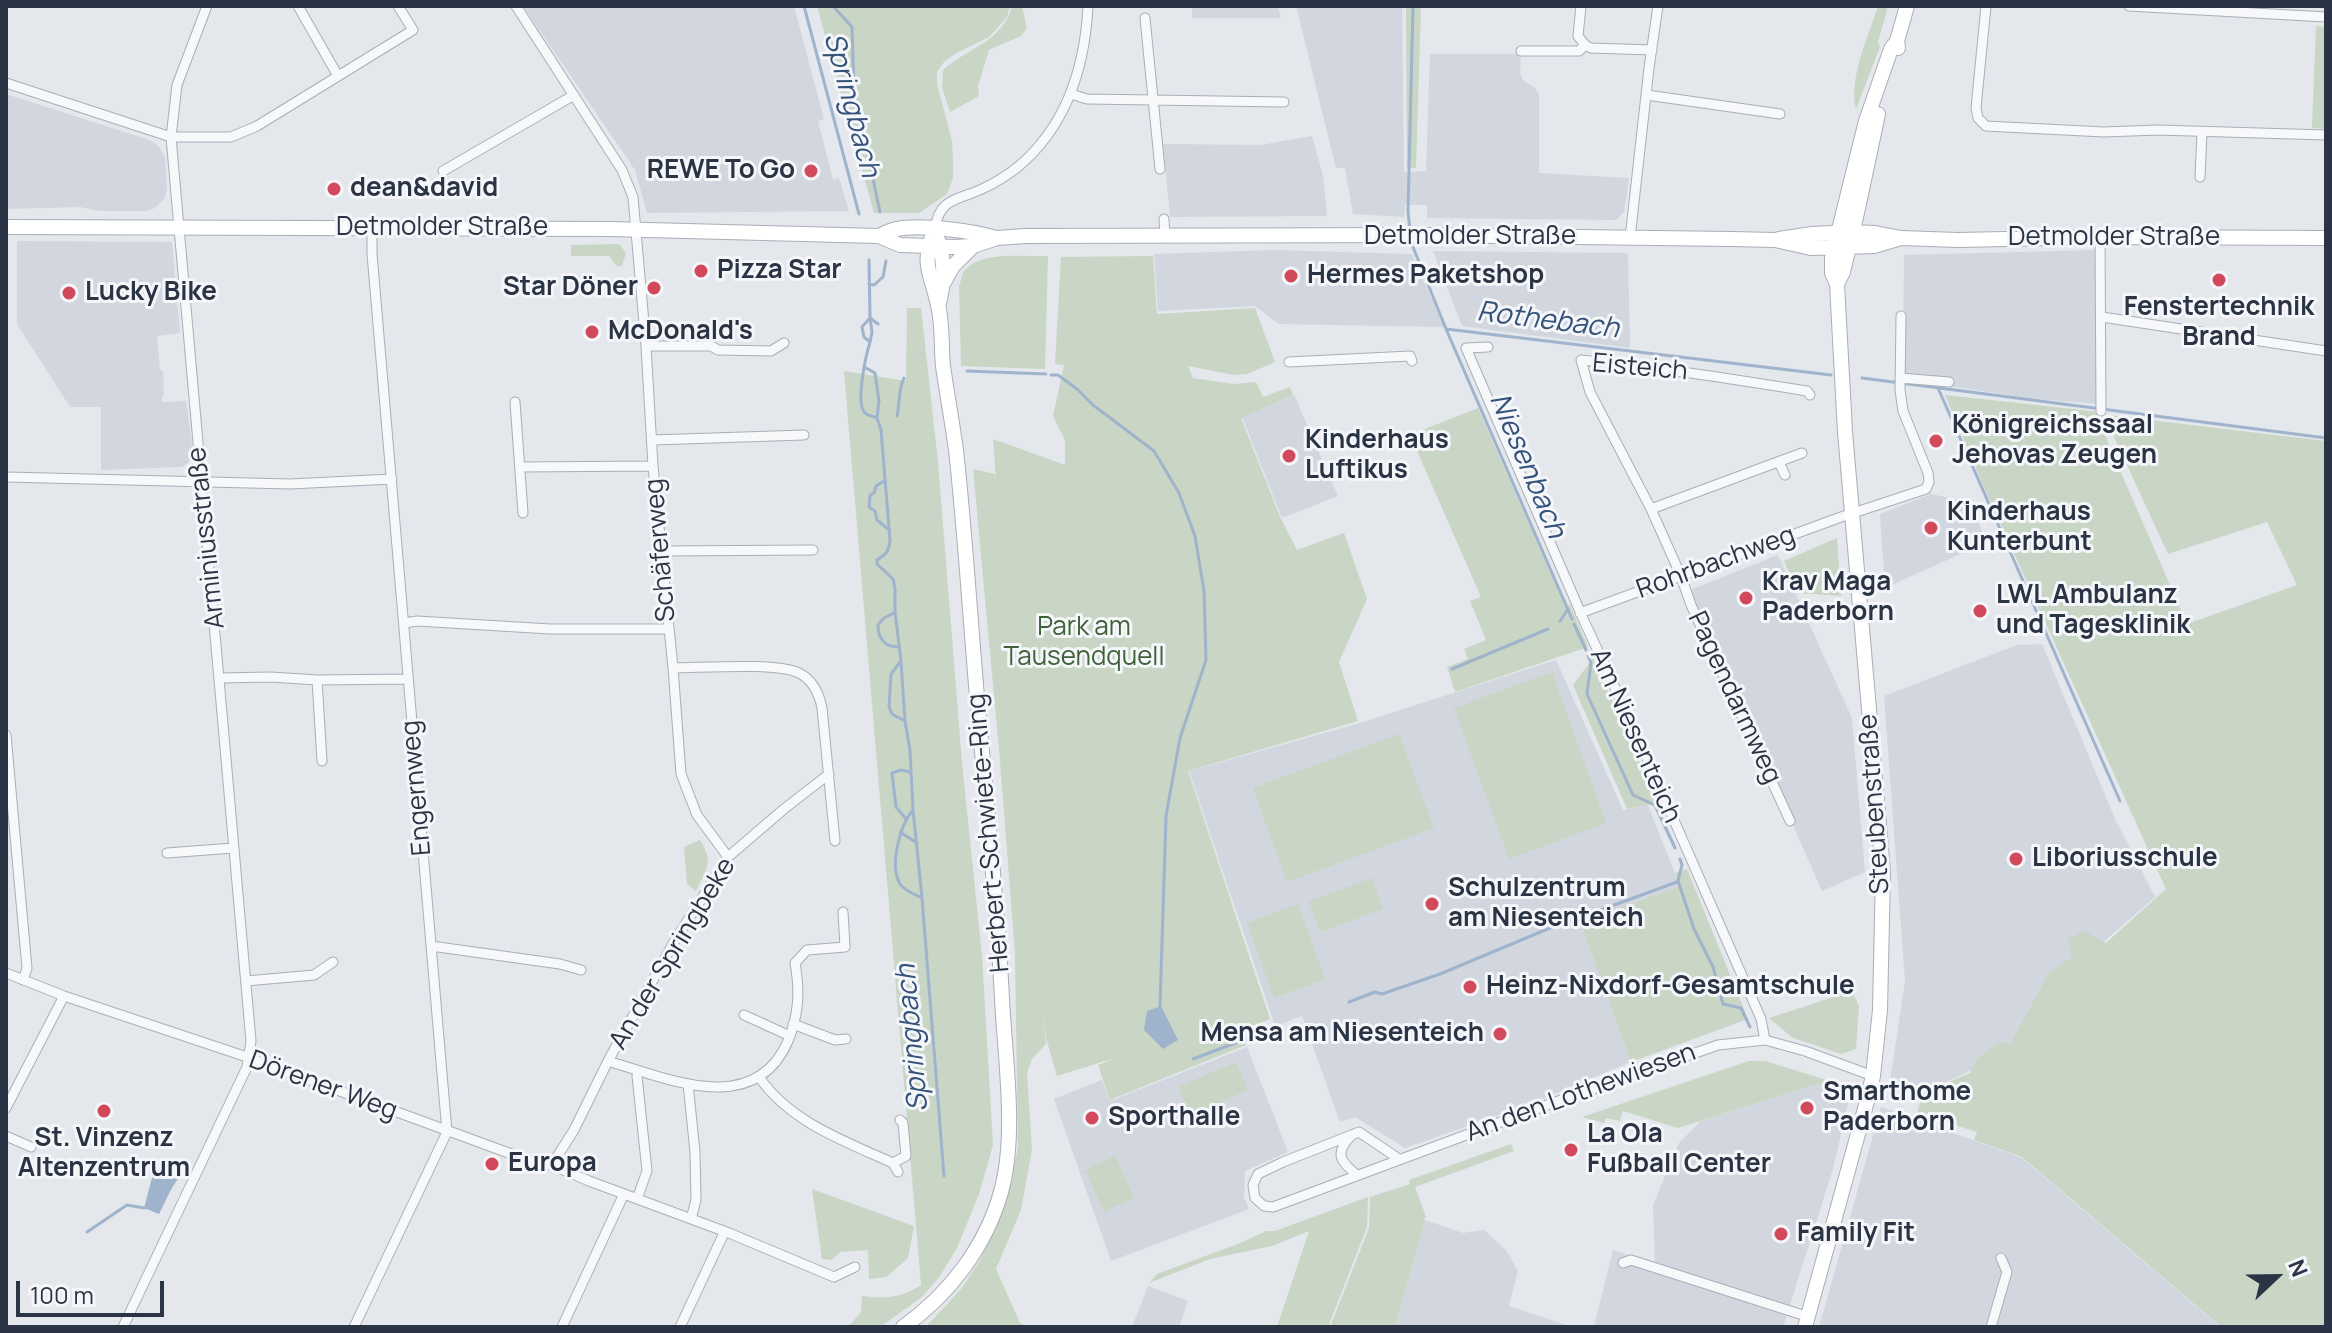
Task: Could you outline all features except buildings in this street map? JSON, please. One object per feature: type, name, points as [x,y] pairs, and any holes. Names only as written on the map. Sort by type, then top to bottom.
[{"type":"main road","name":"Steubenstraße","points":[[1807,1322],[1873,1076],[1880,1010],[1883,871],[1852,514],[1837,284],[1832,273],[1898,52],[1897,41],[1907,6]]},
{"type":"main road","name":"Detmolder Straße","points":[[6,227],[636,230],[879,236],[900,245],[934,246],[973,246],[997,238]]},
{"type":"main road","name":"Detmolder Straße","points":[[879,236],[898,228],[973,231],[997,238],[1410,235],[1775,240],[1799,235],[1843,240],[1875,233],[1901,238],[1958,240],[2326,238]]},
{"type":"main road","name":"Herbert-Schwiete-Ring","points":[[903,1327],[946,1289],[968,1261],[1001,1193],[1010,1148],[1000,954],[956,450],[943,365],[938,305],[931,285],[935,229]]},
{"type":"main road","name":"Herbert-Schwiete-Ring","points":[[934,246],[944,261],[944,282],[938,305]]},
{"type":"main road","points":[[944,282],[953,266],[973,246]]},
{"type":"street","name":"Arminiusstraße","points":[[207,6],[177,85],[171,137],[246,981],[250,1058]]},
{"type":"street","points":[[298,6],[338,76]]},
{"type":"street","points":[[6,83],[171,137],[231,137],[246,132],[413,30],[398,6]]},
{"type":"street","name":"Schäferweg","points":[[516,6],[622,170],[633,197],[681,774],[697,815],[728,857]]},
{"type":"street","points":[[935,229],[936,218],[947,203],[984,188],[1019,166],[1053,126],[1071,94],[1086,37],[1088,6]]},
{"type":"street","points":[[1581,6],[1578,36],[1585,45],[1591,48],[1652,50]]},
{"type":"street","points":[[1630,238],[1658,6]]},
{"type":"street","points":[[1986,6],[1976,108],[1978,118],[1986,126],[2104,132],[2158,130],[2326,135]]},
{"type":"street","points":[[2129,6],[2326,17]]},
{"type":"street","points":[[1145,18],[1160,169]]},
{"type":"street","points":[[1521,51],[1579,51],[1585,45]]},
{"type":"street","points":[[1071,94],[1087,99],[1284,102]]},
{"type":"street","points":[[443,171],[574,95]]},
{"type":"street","points":[[1647,95],[1780,114]]},
{"type":"street","points":[[2200,177],[2202,132]]},
{"type":"street","points":[[1164,219],[1165,237]]},
{"type":"street","name":"Engernweg","points":[[372,228],[447,1132]]},
{"type":"street","points":[[2100,237],[2101,408]]},
{"type":"street","points":[[1901,316],[1900,378],[1949,382]]},
{"type":"street","points":[[2102,317],[2326,351]]},
{"type":"street","points":[[646,346],[711,346],[718,350],[771,351],[784,343]]},
{"type":"street","name":"Am Niesenteich","points":[[1488,347],[1466,348],[1761,1019],[1765,1040]]},
{"type":"street","points":[[1289,362],[1410,356],[1412,361]]},
{"type":"street","name":"Eisteich","points":[[1681,576],[1651,509],[1590,392],[1581,360],[1695,373],[1807,391],[1810,395]]},
{"type":"street","name":"Rohrbachweg","points":[[1580,613],[1926,489],[1928,473],[1903,411],[1900,378]]},
{"type":"street","points":[[515,402],[523,513]]},
{"type":"street","points":[[652,440],[804,435]]},
{"type":"street","points":[[1651,509],[1802,453]]},
{"type":"street","points":[[1779,462],[1785,475]]},
{"type":"street","points":[[520,467],[653,466]]},
{"type":"street","points":[[6,477],[290,484],[392,479]]},
{"type":"street","points":[[661,551],[813,550]]},
{"type":"street","name":"Pagendarmweg","points":[[1681,576],[1691,605],[1790,821]]},
{"type":"street","points":[[404,623],[417,621],[537,629],[668,629]]},
{"type":"street","points":[[673,668],[774,667],[802,674],[819,693],[835,841]]},
{"type":"street","points":[[220,678],[408,679]]},
{"type":"street","points":[[317,680],[322,761]]},
{"type":"street","points":[[6,735],[27,968],[23,980]]},
{"type":"street","name":"An der Springbeke","points":[[553,1163],[574,1130],[674,942],[728,857],[829,774]]},
{"type":"street","points":[[167,853],[233,848]]},
{"type":"street","points":[[608,1061],[688,1084],[728,1088],[759,1077],[776,1062],[790,1036],[800,991],[795,963],[807,950],[846,952],[843,912]]},
{"type":"street","points":[[431,946],[560,964],[581,970]]},
{"type":"street","points":[[246,981],[314,975],[333,962]]},
{"type":"street","name":"Dörener Weg","points":[[6,973],[544,1166],[553,1163],[834,1277],[855,1267]]},
{"type":"street","points":[[6,1108],[64,996]]},
{"type":"street","points":[[744,1015],[790,1036]]},
{"type":"street","points":[[793,1024],[835,1040],[846,1039]]},
{"type":"street","points":[[1765,1040],[1873,1076]]},
{"type":"street","name":"An den Lothewiesen","points":[[1353,1134],[1258,1174],[1253,1185],[1255,1198],[1264,1206],[1273,1207],[1718,1045],[1765,1040]]},
{"type":"street","points":[[123,1327],[250,1058]]},
{"type":"street","points":[[637,1199],[647,1171],[638,1071]]},
{"type":"street","points":[[759,1077],[786,1105],[819,1129],[896,1168],[906,1156],[903,1123],[900,1120]]},
{"type":"street","points":[[688,1084],[696,1176],[696,1200],[691,1219]]},
{"type":"street","points":[[354,1327],[447,1132]]},
{"type":"street","points":[[1357,1175],[1342,1162],[1341,1154],[1353,1134],[1359,1132],[1399,1159]]},
{"type":"street","points":[[6,1136],[31,1147]]},
{"type":"street","points":[[562,1327],[624,1194]]},
{"type":"street","points":[[680,1327],[724,1233]]},
{"type":"street","points":[[1991,1327],[2007,1272],[2001,1258]]},
{"type":"street","name":"Steubenstraße","points":[[1623,1263],[1631,1260],[1807,1322]]},
{"type":"shaded area","points":[[523,6],[794,6],[824,119],[818,121],[833,180],[839,178],[849,211],[647,213],[635,170]]},
{"type":"shaded area","points":[[1192,6],[1278,6],[1281,18],[1192,18]]},
{"type":"shaded area","points":[[1296,6],[1402,6],[1404,172],[1426,171],[1430,54],[1521,54],[1520,73],[1523,80],[1539,95],[1539,173],[1629,178],[1624,212],[1616,220],[1427,218],[1427,205],[1405,205],[1404,217],[1353,214],[1345,168],[1336,168]]},
{"type":"shaded area","points":[[6,94],[152,141],[165,157],[167,189],[164,199],[147,211],[100,211],[80,207],[6,209]]},
{"type":"shaded area","points":[[1312,136],[1323,176],[1327,216],[1170,217],[1163,144],[1261,145]]},
{"type":"shaded area","points":[[17,241],[172,242],[180,333],[157,336],[160,370],[163,371],[162,402],[186,401],[194,458],[182,467],[101,470],[101,407],[70,407],[17,324]]},
{"type":"shaded area","points":[[1273,250],[1412,254],[1444,327],[1279,324],[1255,306],[1158,311],[1154,254]]},
{"type":"shaded area","points":[[2096,250],[2100,404],[2035,399],[1903,379],[1904,255]]},
{"type":"shaded area","points":[[1433,251],[1628,253],[1630,348],[1462,326]]},
{"type":"shaded area","name":"Kinderhaus Luftikus","points":[[1294,395],[1338,496],[1282,518],[1242,417]]},
{"type":"shaded area","name":"Kinderhaus Kunterbunt","points":[[1931,494],[1964,501],[1971,506],[1987,542],[1885,588],[1880,514]]},
{"type":"shaded area","points":[[1778,555],[1852,718],[1865,872],[1822,891],[1690,590]]},
{"type":"shaded area","name":"Liboriusschule","points":[[2042,644],[2116,821],[2155,897],[2050,989],[2018,1040],[1991,1060],[1939,1086],[1888,1095],[1905,981],[1884,696],[2017,645]]},
{"type":"shaded area","name":"Schulzentrum am Niesenteich","points":[[1556,660],[1623,810],[1648,805],[1680,886],[1580,922],[1631,1062],[1530,1104],[1405,1148],[1355,1117],[1340,1122],[1302,1016],[1275,1026],[1189,771],[1360,723]]},
{"type":"shaded area","points":[[1247,1047],[1288,1152],[1245,1171],[1244,1198],[1249,1209],[1111,1261],[1054,1099],[1102,1080],[1110,1101]]},
{"type":"shaded area","points":[[1817,1084],[1850,1095],[1833,1169],[1783,1327],[1594,1327],[1613,1250],[1655,1264],[1653,1205],[1679,1143],[1701,1121]]},
{"type":"shaded area","points":[[1881,1107],[2022,1158],[2220,1327],[1819,1327]]},
{"type":"shaded area","points":[[1425,1220],[1463,1233],[1484,1230],[1506,1250],[1518,1271],[1509,1306],[1572,1327],[1395,1327]]},
{"type":"shaded area","points":[[1148,1286],[1188,1301],[1179,1327],[1132,1327]]},
{"type":"green space","points":[[817,6],[1010,6],[1007,17],[989,37],[955,54],[937,72],[937,84],[952,141],[953,178],[947,194],[919,213],[874,213]]},
{"type":"green space","points":[[1012,6],[1022,6],[1027,28],[1021,36],[989,50],[978,86],[979,96],[950,112],[942,87],[943,70],[993,36],[1001,28]]},
{"type":"green space","points":[[1406,6],[1421,6],[1416,168],[1407,168]]},
{"type":"green space","points":[[1878,6],[1887,6],[1878,42],[1880,47],[1856,109],[1857,71]]},
{"type":"green space","points":[[2316,26],[2326,27],[2326,129],[2312,128]]},
{"type":"green space","points":[[619,244],[626,253],[622,266],[617,266],[609,256],[571,256],[571,245]]},
{"type":"green space","points":[[1048,256],[1045,369],[961,366],[959,286],[963,273],[969,266],[990,258]]},
{"type":"green space","name":"Park am Tausendquell","points":[[1153,256],[1157,314],[1255,308],[1275,362],[1247,374],[1234,375],[1188,366],[1193,378],[1234,384],[1256,382],[1263,397],[1290,387],[1293,395],[1241,418],[1281,519],[1297,550],[1344,533],[1367,599],[1339,662],[1358,721],[1188,771],[1270,1019],[1242,1030],[1246,1045],[1110,1100],[1098,1065],[1118,1057],[1057,1076],[1046,1038],[1042,1008],[1046,1044],[1032,1059],[1027,1073],[1032,1149],[1021,1210],[996,1269],[1020,1323],[1030,1327],[926,1327],[961,1289],[979,1262],[1007,1197],[1018,1148],[1015,955],[973,469],[995,474],[996,480],[993,439],[1065,465],[1065,440],[1053,416],[1064,365],[1055,364],[1061,257]]},
{"type":"green space","points":[[907,308],[921,308],[938,462],[962,763],[982,955],[993,1145],[979,1194],[957,1248],[940,1276],[922,1297],[880,1327],[848,1327],[861,1312],[862,1296],[893,1296],[921,1285],[844,371],[906,381]]},
{"type":"green space","points":[[1945,395],[2100,412],[2100,422],[2115,459],[2187,624],[2297,585],[2267,522],[2168,554],[2107,415],[2326,441],[2326,1327],[2221,1327],[2022,1157],[1974,1140],[1977,1132],[1917,1113],[1923,1093],[1970,1073],[1978,1058],[2000,1042],[2010,1044],[2049,973],[2072,957],[2068,939],[2084,931],[2106,943],[2166,889]]},
{"type":"green space","points":[[1478,408],[1565,606],[1570,605],[1588,647],[1455,692],[1447,667],[1468,659],[1464,649],[1486,640],[1470,601],[1481,597],[1410,435]]},
{"type":"green space","points":[[1837,538],[1841,596],[1798,593],[1784,561]]},
{"type":"green space","points":[[1593,658],[1658,803],[1627,809],[1573,685]]},
{"type":"green space","points":[[1552,672],[1606,823],[1509,859],[1454,708]]},
{"type":"green space","points":[[1399,734],[1434,828],[1287,882],[1253,788]]},
{"type":"green space","points":[[700,840],[708,860],[696,891],[687,884],[684,847]]},
{"type":"green space","points":[[1687,869],[1748,1019],[1631,1062],[1580,922],[1680,886],[1675,873]]},
{"type":"green space","points":[[1372,878],[1383,909],[1320,932],[1309,901]]},
{"type":"green space","points":[[1298,904],[1325,979],[1274,998],[1247,923]]},
{"type":"green space","points":[[1852,991],[1859,1006],[1856,1049],[1841,1054],[1793,1038],[1769,1018]]},
{"type":"green space","points":[[1749,1061],[1765,1061],[1846,1086],[1850,1094],[1817,1084],[1678,1128],[1623,1111],[1620,1121],[1606,1118],[1604,1123],[1582,1117]]},
{"type":"green space","points":[[1236,1062],[1248,1090],[1190,1115],[1178,1087]]},
{"type":"green space","points":[[1511,1144],[1514,1151],[1415,1187],[1426,1217],[1395,1327],[1330,1327],[1369,1228],[1370,1197]]},
{"type":"green space","points":[[1115,1156],[1134,1198],[1104,1212],[1085,1170]]},
{"type":"green space","points":[[812,1189],[914,1226],[908,1258],[886,1277],[869,1279],[868,1250],[840,1252],[832,1260],[822,1259]]},
{"type":"green space","points":[[1368,1197],[1367,1227],[1328,1327],[1277,1327],[1309,1231],[1272,1246],[1210,1259],[1149,1283],[1157,1274],[1266,1231],[1275,1231]]},
{"type":"water","points":[[1161,1006],[1178,1040],[1163,1049],[1144,1030],[1147,1011]]},
{"type":"water","points":[[164,1167],[175,1172],[178,1179],[159,1214],[144,1208],[153,1174]]},
{"type":"waterway","name":"Springbach","points":[[804,6],[859,214]]},
{"type":"waterway","points":[[833,6],[852,27],[854,89],[880,212]]},
{"type":"waterway","name":"Rothebach","points":[[1410,230],[1413,6]]},
{"type":"waterway","name":"Niesenbach","points":[[1411,242],[1572,619]]},
{"type":"waterway","name":"Springbach","points":[[869,260],[870,318],[862,327],[864,337],[870,342],[861,400],[865,413],[877,418],[881,430],[890,540],[887,552],[877,560],[877,564],[893,579],[901,661],[891,674],[889,707],[892,714],[905,721],[922,898]]},
{"type":"waterway","points":[[869,284],[874,285],[883,277],[886,261]]},
{"type":"waterway","name":"Springbach","points":[[870,318],[878,324]]},
{"type":"waterway","name":"Springbach","points":[[870,318],[870,342]]},
{"type":"waterway","name":"Rothebach","points":[[1446,329],[1831,375]]},
{"type":"waterway","name":"Springbach","points":[[866,368],[875,373],[879,401],[877,418]]},
{"type":"waterway","points":[[967,371],[1046,374]]},
{"type":"waterway","points":[[1051,375],[1058,375],[1077,389],[1093,405],[1154,451],[1179,493],[1195,536],[1204,591],[1206,660],[1180,738],[1166,816],[1160,1006]]},
{"type":"waterway","points":[[897,416],[904,378]]},
{"type":"waterway","name":"Rothebach","points":[[1862,378],[2326,438]]},
{"type":"waterway","points":[[1938,388],[2120,801]]},
{"type":"waterway","name":"Springbach","points":[[884,481],[870,495],[869,507],[875,511],[877,520],[888,529]]},
{"type":"waterway","points":[[1560,621],[1568,609]]},
{"type":"waterway","name":"Springbach","points":[[894,613],[884,618],[878,630],[886,644],[899,647]]},
{"type":"waterway","name":"Niesenbach","points":[[1574,624],[1586,650]]},
{"type":"waterway","points":[[1452,669],[1548,629]]},
{"type":"waterway","name":"Niesenbach","points":[[1588,656],[1591,663],[1587,694],[1633,795],[1655,805],[1675,848]]},
{"type":"waterway","name":"Springbach","points":[[901,661],[905,721]]},
{"type":"waterway","points":[[906,819],[896,807],[892,773],[901,770],[910,772]]},
{"type":"waterway","name":"Springbach","points":[[913,810],[900,835],[896,867],[900,884],[922,898],[944,1176]]},
{"type":"waterway","points":[[900,832],[917,843]]},
{"type":"waterway","name":"Niesenbach","points":[[1680,859],[1682,865],[1678,881],[1694,929],[1713,967],[1723,1004],[1741,1008],[1750,1027]]},
{"type":"waterway","points":[[1557,926],[1677,882]]},
{"type":"waterway","points":[[1349,1002],[1440,974],[1550,928]]},
{"type":"waterway","points":[[1193,1059],[1246,1039]]},
{"type":"waterway","points":[[87,1232],[127,1205],[144,1208]]},
{"type":"place","name":"REWE To Go","points":[[811,171]]},
{"type":"place","name":"dean&david","points":[[334,189]]},
{"type":"place","name":"Pizza Star","points":[[701,271]]},
{"type":"place","name":"Hermes Paketshop","points":[[1291,276]]},
{"type":"place","name":"Fenstertechnik Brand","points":[[2219,280]]},
{"type":"place","name":"Star Döner","points":[[654,288]]},
{"type":"place","name":"Lucky Bike","points":[[69,293]]},
{"type":"place","name":"McDonald's","points":[[592,332]]},
{"type":"place","name":"Königreichssaal Jehovas Zeugen","points":[[1936,441]]},
{"type":"place","name":"Kinderhaus Luftikus","points":[[1289,456]]},
{"type":"place","name":"Kinderhaus Kunterbunt","points":[[1931,528]]},
{"type":"place","name":"Krav Maga Paderborn","points":[[1746,598]]},
{"type":"place","name":"LWL Ambulanz und Tagesklinik","points":[[1980,611]]},
{"type":"place","name":"Liboriusschule","points":[[2016,859]]},
{"type":"place","name":"Schulzentrum am Niesenteich","points":[[1432,904]]},
{"type":"place","name":"Heinz-Nixdorf-Gesamtschule","points":[[1470,987]]},
{"type":"place","name":"Mensa am Niesenteich","points":[[1500,1034]]},
{"type":"place","name":"Smarthome Paderborn","points":[[1807,1108]]},
{"type":"place","name":"St. Vinzenz Altenzentrum","points":[[104,1111]]},
{"type":"place","name":"Sporthalle","points":[[1092,1118]]},
{"type":"place","name":"La Ola Fußball Center","points":[[1571,1150]]},
{"type":"place","name":"Europa","points":[[492,1164]]},
{"type":"place","name":"Family Fit","points":[[1781,1234]]}]
